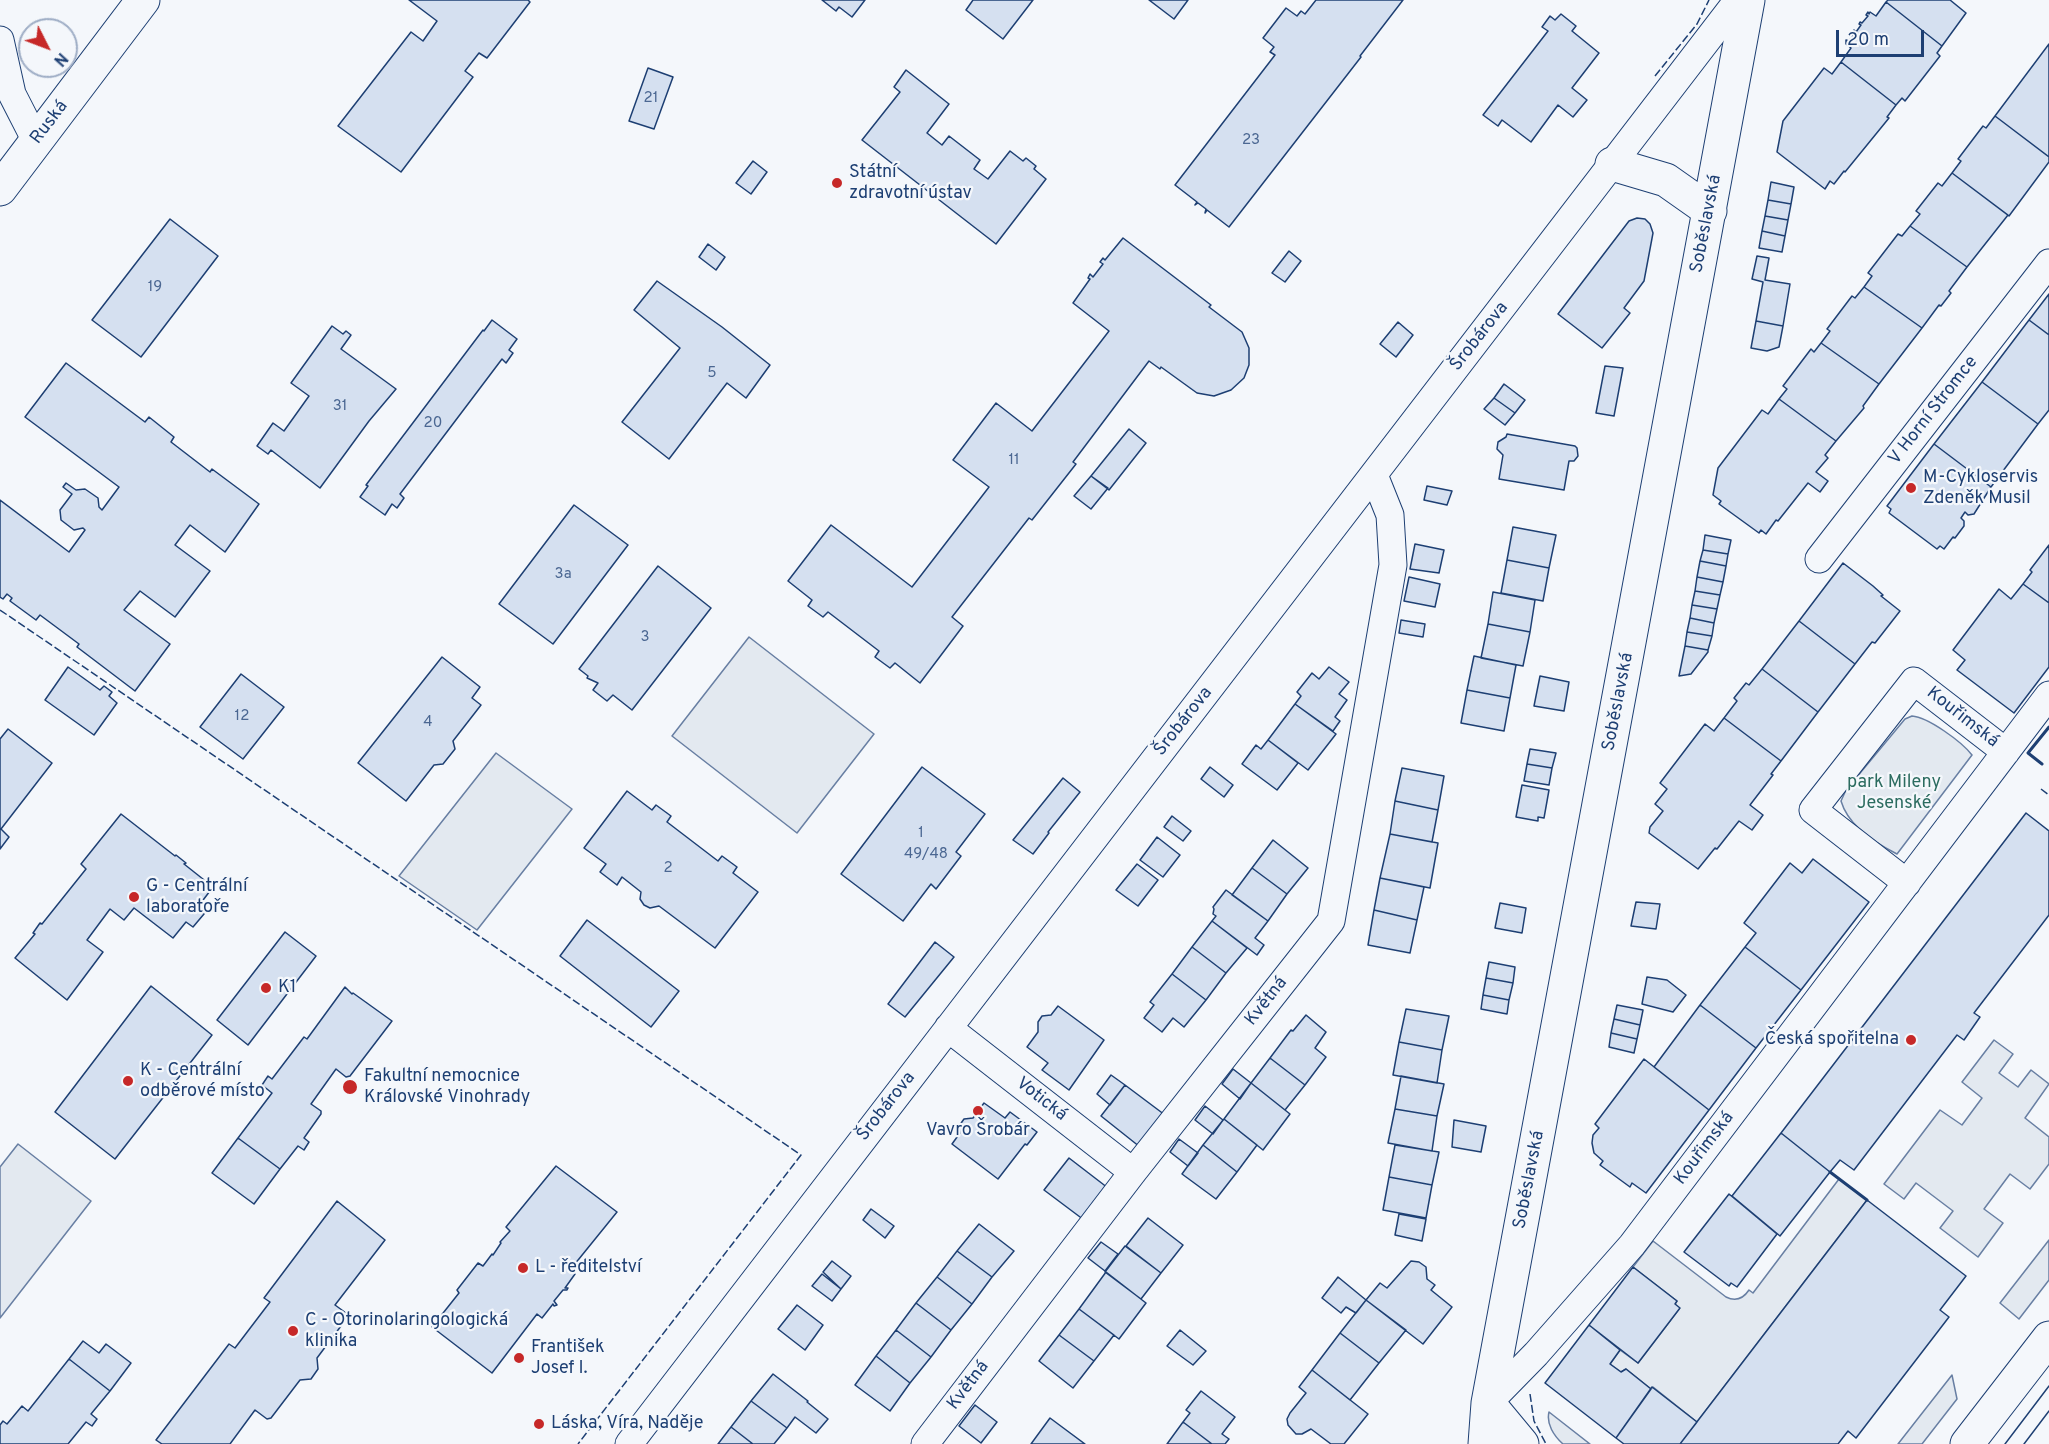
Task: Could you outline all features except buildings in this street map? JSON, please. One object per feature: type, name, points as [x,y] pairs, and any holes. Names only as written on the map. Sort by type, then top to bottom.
[{"type":"main road","name":"Ruská","points":[[0,189],[143,0]]},
{"type":"main road","name":"Soběslavská","points":[[1488,1403],[1748,0]]},
{"type":"main road","points":[[1612,164],[1666,180],[1710,211]]},
{"type":"main road","points":[[1967,1444],[2049,1338]]},
{"type":"main road","points":[[1485,1444],[1488,1403]]},
{"type":"main road","points":[[1488,1403],[1522,1444]]},
{"type":"street","name":"Šrobárova","points":[[629,1444],[1738,0]]},
{"type":"street","points":[[0,40],[12,94],[36,141]]},
{"type":"street","name":"V Horní Stromce","points":[[1819,560],[2049,263]]},
{"type":"street","name":"Květná","points":[[925,1444],[1331,921],[1393,565],[1390,515],[1374,475]]},
{"type":"street","name":"Kouřimská","points":[[1907,883],[1813,810],[1914,681],[2006,752]]},
{"type":"street","name":"Kouřimská","points":[[1488,1403],[1536,1354],[1632,1245],[2049,694]]},
{"type":"street","name":"Votická","points":[[948,1028],[1134,1172]]},
{"type":"green space","points":[[749,637],[874,734],[797,833],[672,736]]},
{"type":"green space","name":"park Mileny Jesenské","points":[[1912,716],[1919,717],[1944,731],[1972,755],[1897,854],[1863,832],[1850,818],[1841,801],[1846,790],[1905,719]]},
{"type":"green space","points":[[496,753],[572,809],[477,930],[399,876]]},
{"type":"green space","points":[[1994,1040],[2013,1054],[1999,1073],[2018,1087],[2031,1070],[2049,1084],[2025,1118],[2049,1137],[2049,1164],[2030,1189],[2010,1174],[1984,1209],[2003,1223],[1978,1257],[1940,1228],[1953,1211],[1916,1183],[1904,1199],[1884,1184],[1940,1110],[1962,1125],[1982,1098],[1962,1082]]},
{"type":"green space","points":[[18,1144],[91,1201],[0,1318],[0,1167]]},
{"type":"green space","points":[[1839,1179],[1867,1200],[1697,1422],[1626,1369],[1621,1372],[1610,1364],[1620,1350],[1638,1363],[1679,1309],[1675,1304],[1677,1301],[1633,1267],[1653,1241],[1726,1297],[1739,1299],[1749,1290],[1753,1293]]},
{"type":"green space","points":[[2049,1240],[2049,1280],[2019,1319],[2000,1303]]},
{"type":"green space","points":[[1952,1375],[1957,1399],[1922,1444],[1898,1444]]},
{"type":"green space","points":[[1549,1412],[1590,1444],[1563,1444],[1552,1429]]},
{"type":"tram line","points":[[2005,1444],[2049,1386]]},
{"type":"tram line","points":[[2024,1444],[2049,1411]]},
{"type":"fence","points":[[1655,76],[1697,24],[1709,0]]},
{"type":"fence","points":[[0,610],[801,1155],[578,1444]]},
{"type":"fence","points":[[2041,789],[2049,795]]},
{"type":"fence","points":[[1530,1394],[1534,1421],[1546,1444]]},
{"type":"wall","points":[[2042,764],[2028,753],[2049,727]]},
{"type":"wall","points":[[1830,1172],[1867,1200]]},
{"type":"place","name":"Státní zdravotní ústav","points":[[837,183]]},
{"type":"place","name":"M-Cykloservis Zdeněk Musil","points":[[1911,488]]},
{"type":"place","name":"G - Centrální laboratoře","points":[[134,897]]},
{"type":"place","name":"K1","points":[[266,988]]},
{"type":"place","name":"Česká spořitelna","points":[[1911,1040]]},
{"type":"place","name":"K - Centrální odběrové místo","points":[[128,1081]]},
{"type":"place","name":"Fakultní nemocnice Královské Vinohrady","points":[[350,1087]]},
{"type":"place","name":"Vavro Šrobár","points":[[978,1111]]},
{"type":"place","name":"L - ředitelství","points":[[523,1268]]},
{"type":"place","name":"C - Otorinolaringologická klinika","points":[[293,1331]]},
{"type":"place","name":"František Josef I.","points":[[519,1358]]},
{"type":"place","name":"Láska, Víra, Naděje","points":[[539,1424]]}]
